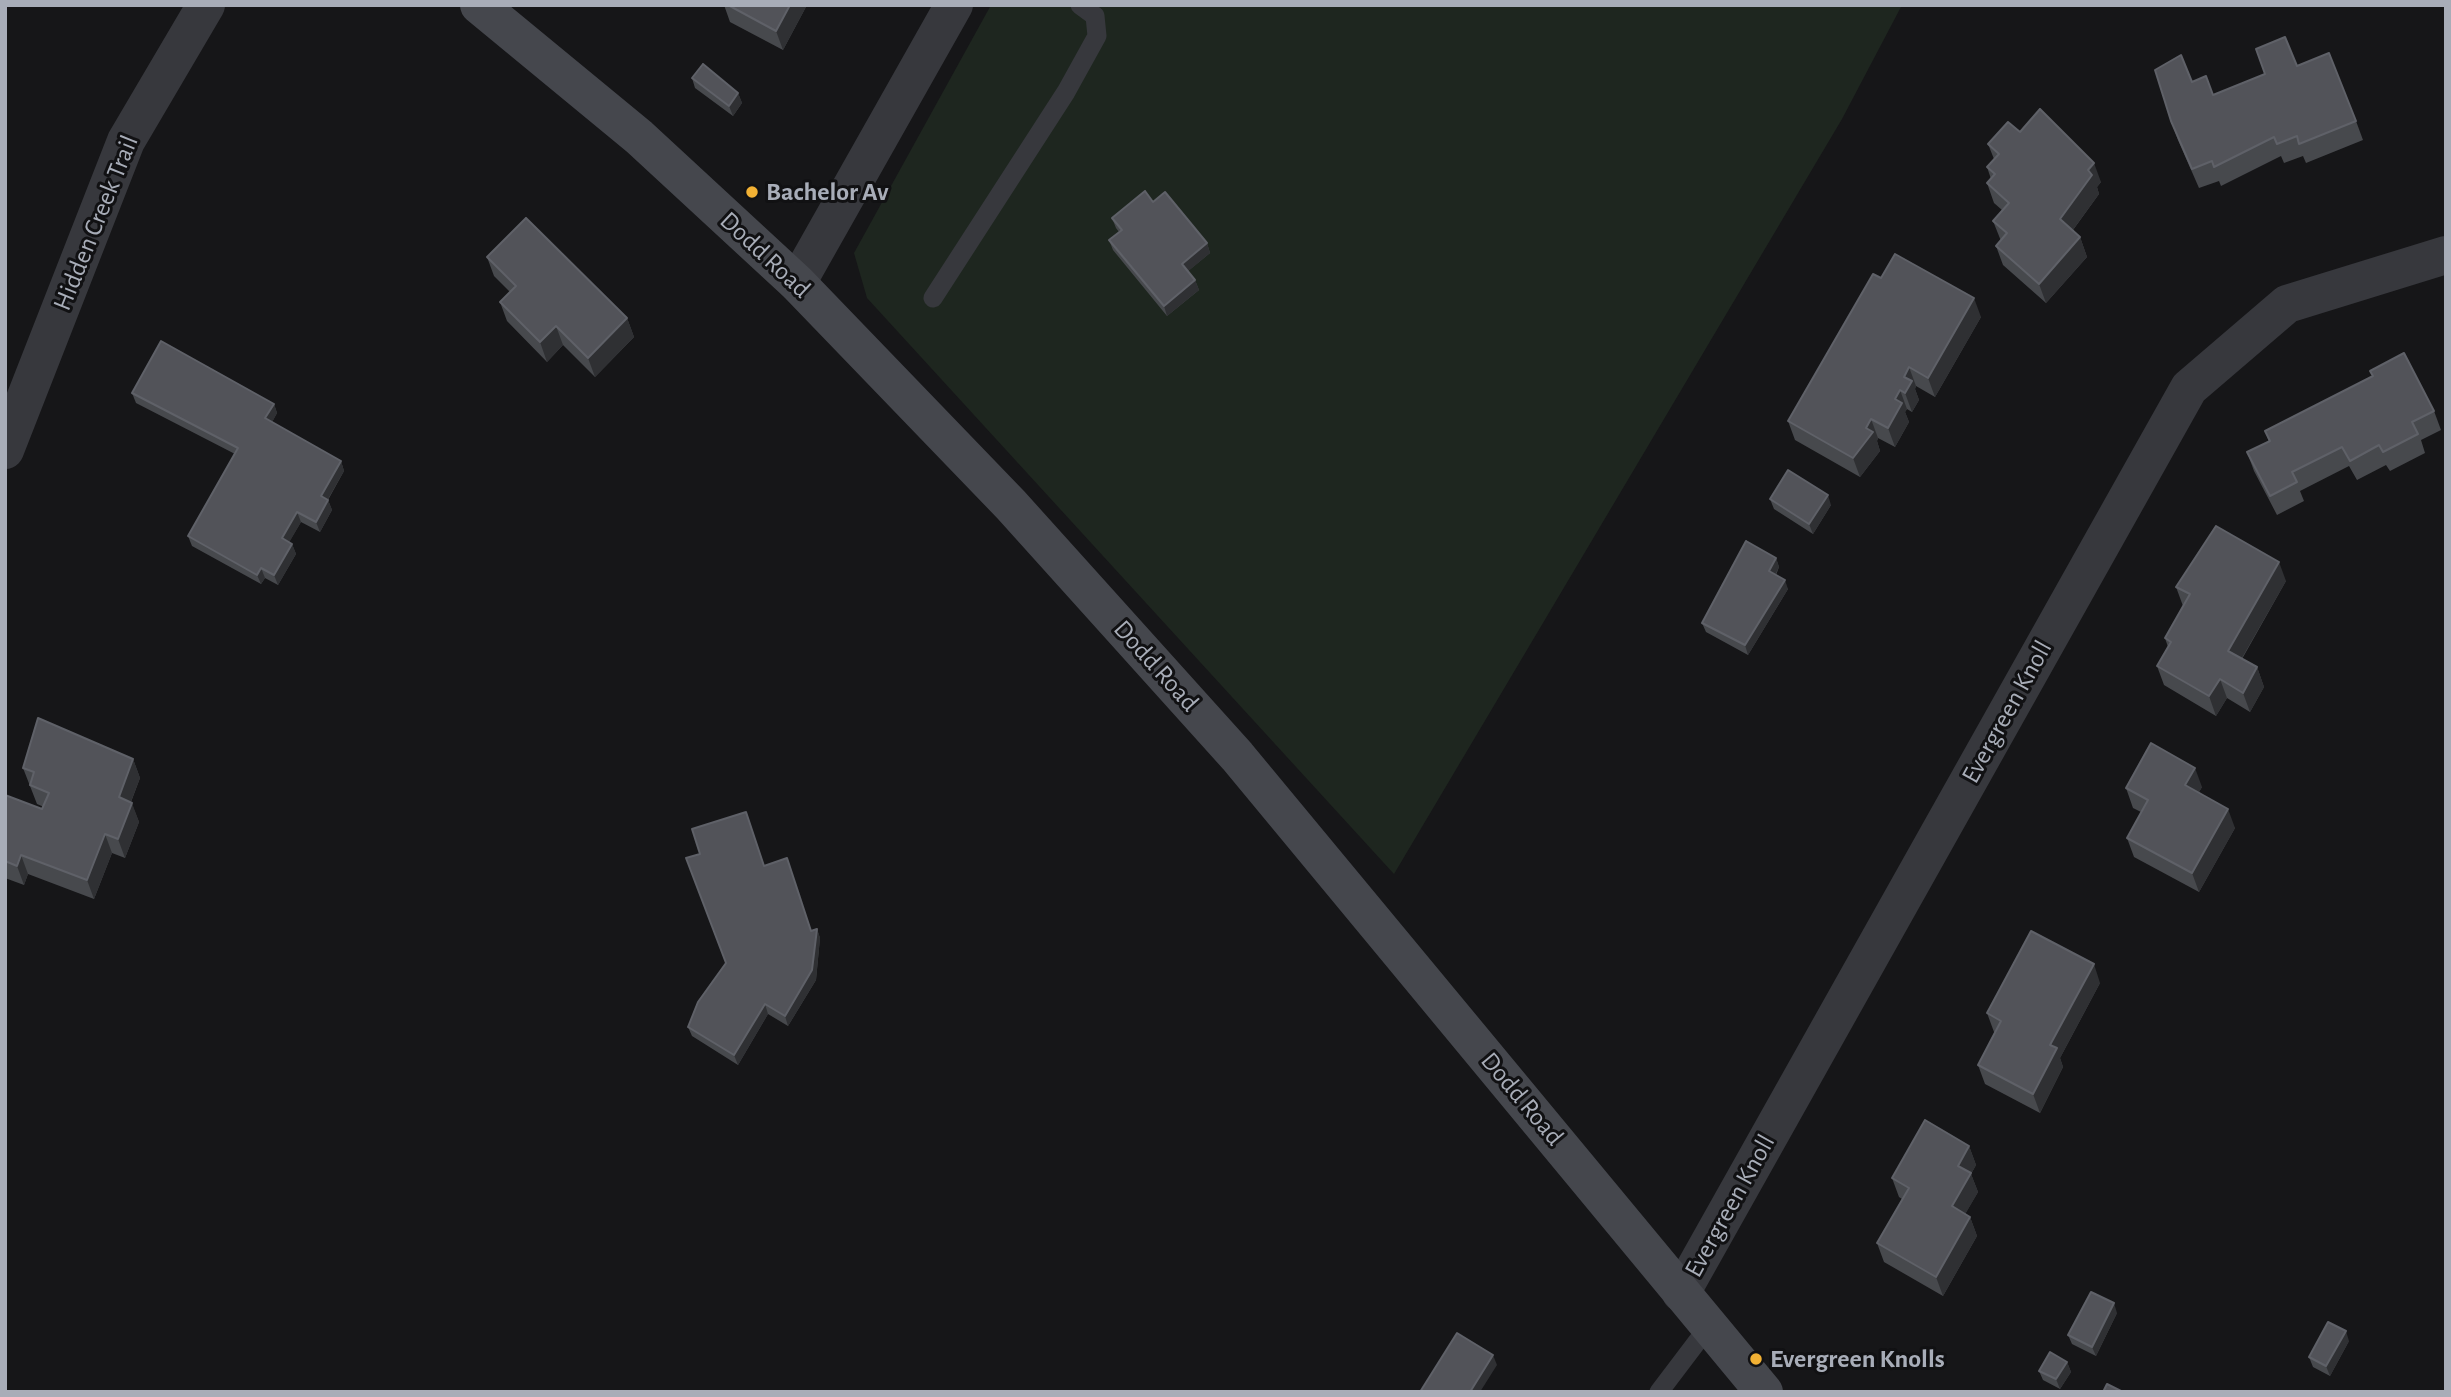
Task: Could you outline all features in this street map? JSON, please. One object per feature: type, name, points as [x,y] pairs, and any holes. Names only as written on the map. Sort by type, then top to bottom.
[{"type":"main road","name":"Dodd Road","points":[[479,5],[639,137],[797,283],[1011,505],[1237,755],[1764,1392]]},
{"type":"street","name":"Hidden Creek Trail","points":[[5,450],[127,141],[206,5]]},
{"type":"street","points":[[797,283],[954,5]]},
{"type":"street","name":"Evergreen Knoll","points":[[1681,1293],[2189,388],[2287,304],[2446,255]]},
{"type":"lane","points":[[933,299],[1066,92],[1097,36],[1095,16],[1080,5]]},
{"type":"lane","points":[[1659,1392],[1709,1326]]},
{"type":"shaded area","points":[[991,5],[1902,5],[1842,119],[1394,874],[867,298],[854,253]]},
{"type":"building","points":[[728,5],[790,5],[776,31]]},
{"type":"building","points":[[2285,37],[2297,66],[2329,53],[2356,121],[2299,144],[2297,136],[2277,144],[2274,137],[2214,167],[2212,161],[2192,169],[2171,121],[2155,70],[2181,55],[2192,82],[2206,76],[2213,95],[2265,74],[2256,49]]},
{"type":"building","points":[[703,64],[738,93],[729,106],[692,78]]},
{"type":"building","points":[[2040,109],[2094,163],[2088,170],[2092,175],[2060,219],[2080,237],[2039,284],[1996,246],[2007,233],[1993,221],[2009,203],[1987,183],[1995,174],[1987,167],[1999,154],[1988,144],[2008,122],[2020,132]]},
{"type":"building","points":[[1145,191],[1153,202],[1165,192],[1207,243],[1182,264],[1195,280],[1164,306],[1109,240],[1122,230],[1112,218]]},
{"type":"building","points":[[526,218],[627,318],[588,358],[556,326],[540,342],[500,302],[516,286],[487,257]]},
{"type":"building","points":[[1895,254],[1974,298],[1928,378],[1909,367],[1904,377],[1912,381],[1905,393],[1900,390],[1895,399],[1902,403],[1888,428],[1871,419],[1866,428],[1873,432],[1853,458],[1788,421],[1873,274],[1881,278]]},
{"type":"building","points":[[161,341],[274,404],[265,418],[341,461],[321,496],[328,500],[316,522],[297,512],[282,538],[292,544],[274,575],[261,568],[257,575],[188,536],[238,448],[132,393]]},
{"type":"building","points":[[2404,353],[2434,411],[2412,422],[2418,434],[2383,452],[2379,445],[2350,461],[2342,447],[2292,472],[2297,482],[2270,496],[2247,452],[2270,441],[2265,431],[2373,376],[2370,371]]},
{"type":"building","points":[[1788,470],[1828,495],[1809,524],[1770,499]]},
{"type":"building","points":[[2216,526],[2279,562],[2228,651],[2257,667],[2243,693],[2220,679],[2209,696],[2157,666],[2171,642],[2165,638],[2190,594],[2176,587]]},
{"type":"building","points":[[1746,541],[1776,558],[1769,571],[1785,580],[1745,645],[1702,623]]},
{"type":"building","points":[[38,718],[133,759],[119,797],[132,803],[118,839],[105,834],[87,880],[21,855],[17,866],[5,861],[5,795],[42,809],[49,793],[30,785],[34,772],[23,768]]},
{"type":"building","points":[[2151,743],[2195,768],[2185,785],[2228,809],[2192,873],[2127,838],[2148,800],[2126,788]]},
{"type":"building","points":[[746,812],[764,866],[787,858],[811,931],[817,929],[812,970],[785,1016],[765,1004],[734,1055],[688,1027],[698,1002],[726,963],[686,858],[700,854],[692,829]]},
{"type":"building","points":[[2031,931],[2094,964],[2050,1045],[2057,1048],[2033,1094],[1978,1065],[2001,1021],[1987,1013]]},
{"type":"building","points":[[1925,1120],[1969,1146],[1958,1166],[1971,1173],[1952,1206],[1970,1217],[1936,1277],[1877,1243],[1909,1188],[1892,1178]]},
{"type":"building","points":[[2091,1292],[2114,1303],[2092,1347],[2068,1335]]},
{"type":"building","points":[[2328,1322],[2346,1331],[2326,1366],[2309,1357]]},
{"type":"building","points":[[1457,1333],[1493,1355],[1470,1392],[1420,1392]]},
{"type":"building","points":[[2050,1352],[2067,1362],[2056,1379],[2039,1371]]},
{"type":"building","points":[[2107,1384],[2123,1392],[2103,1392]]},
{"type":"place","name":"Bachelor Av","points":[[752,192]]},
{"type":"place","name":"Evergreen Knolls","points":[[1756,1359]]}]
